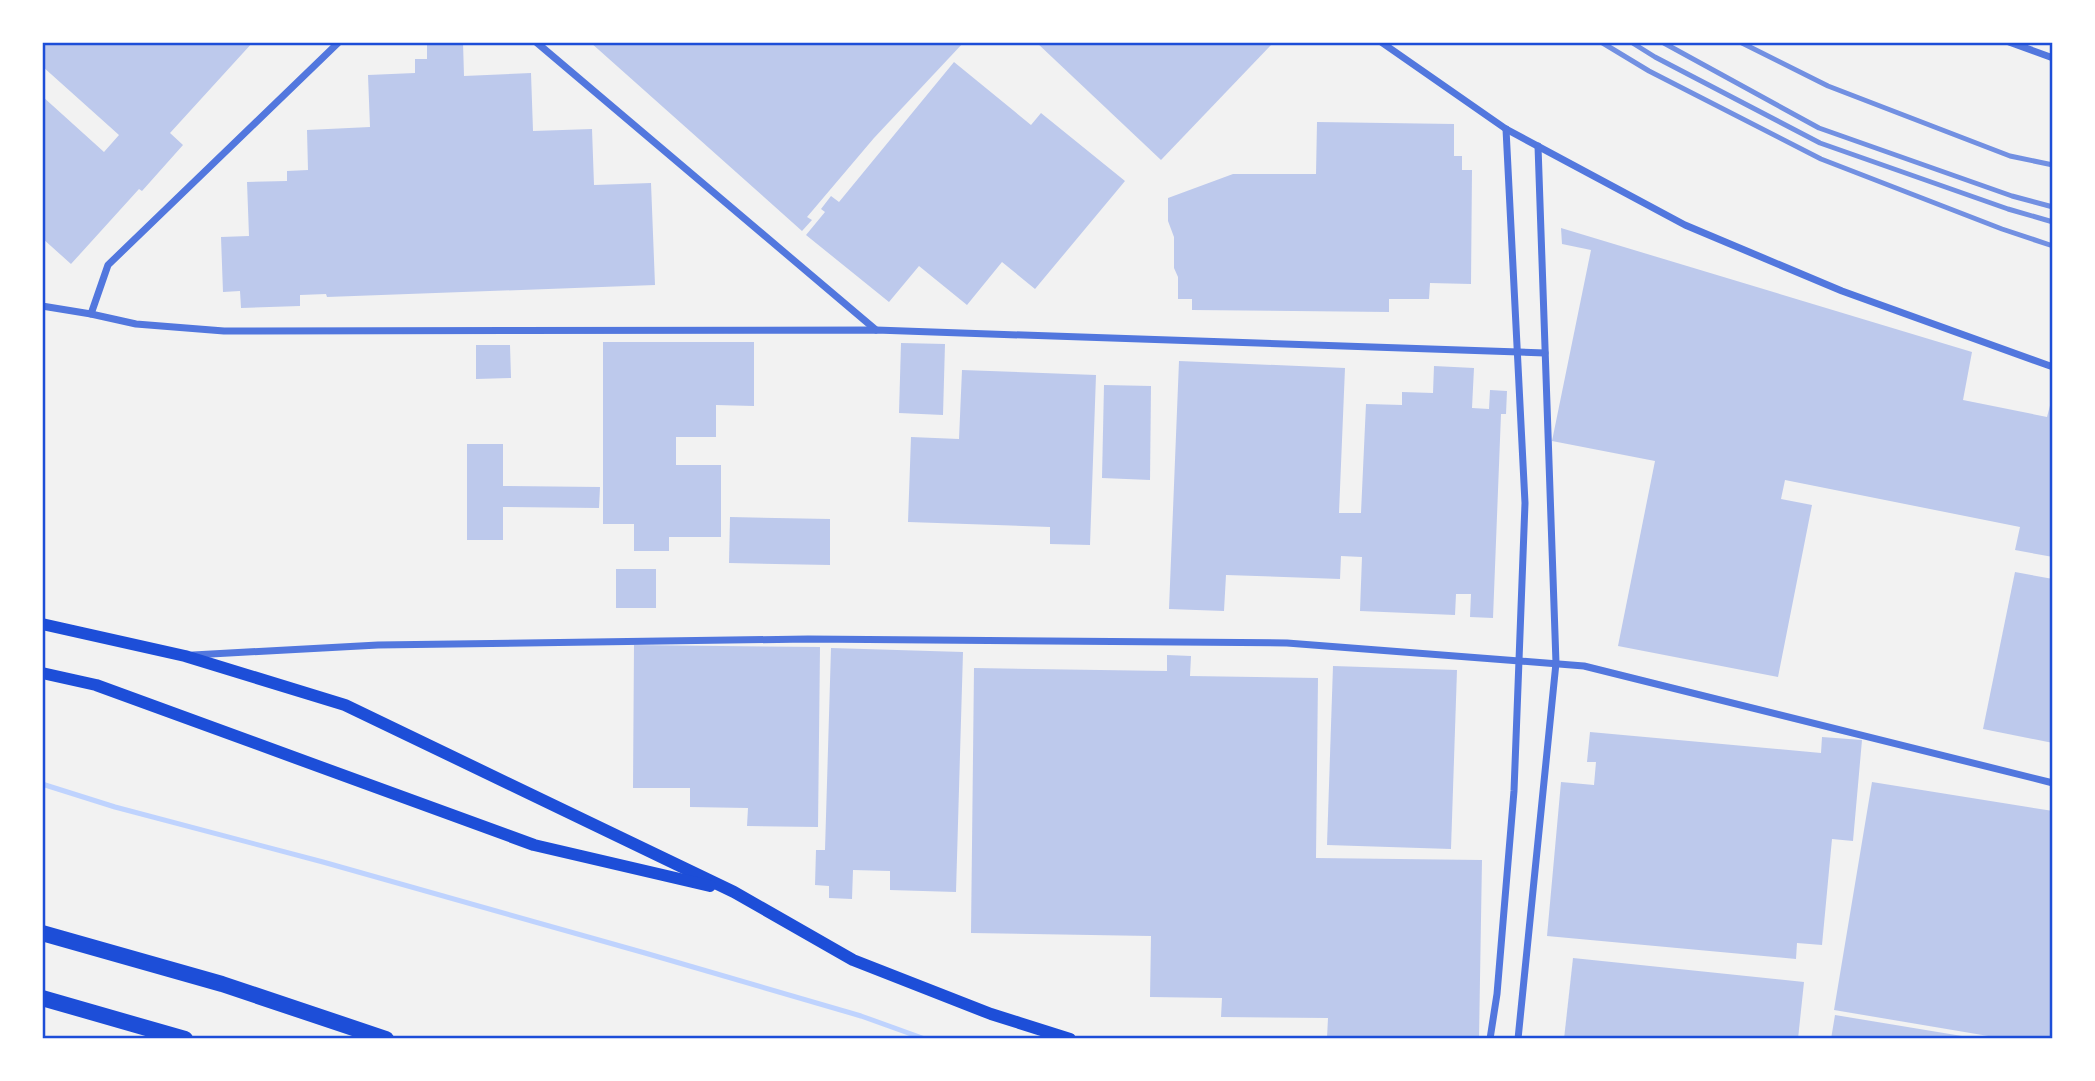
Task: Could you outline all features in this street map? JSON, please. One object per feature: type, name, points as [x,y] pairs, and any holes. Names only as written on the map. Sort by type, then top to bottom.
[{"type":"highway","points":[[42,933],[222,984],[386,1039]]},
{"type":"highway","points":[[42,998],[185,1039]]},
{"type":"main road","points":[[42,624],[185,656],[345,705],[734,892],[853,960],[991,1014],[1070,1039]]},
{"type":"main road","points":[[42,673],[96,685],[534,845],[734,892]]},
{"type":"street","points":[[91,314],[108,265],[339,42]]},
{"type":"street","points":[[536,42],[876,330]]},
{"type":"street","points":[[1381,42],[1506,129],[1697,230],[1842,291],[2053,366]]},
{"type":"street","points":[[2009,42],[2053,58]]},
{"type":"street","points":[[1490,1039],[1497,994],[1514,791],[1525,503],[1506,129]]},
{"type":"street","points":[[1518,1039],[1556,663],[1538,146]]},
{"type":"street","points":[[42,306],[136,324],[224,331],[876,330],[1545,353]]},
{"type":"street","points":[[185,656],[378,645],[822,639],[1287,643],[1584,666],[2053,783]]},
{"type":"building","points":[[42,42],[253,42],[170,133],[183,145],[71,264],[42,238],[42,96],[104,152],[119,135],[42,66]]},
{"type":"building","points":[[427,42],[463,42],[464,76],[531,73],[533,131],[592,129],[594,185],[651,183],[655,285],[327,297],[326,294],[300,295],[300,306],[241,308],[240,291],[223,292],[221,237],[249,236],[247,182],[287,181],[287,171],[308,170],[307,130],[370,127],[368,75],[415,73],[415,59],[427,59]]},
{"type":"building","points":[[590,42],[964,42],[874,138],[807,217],[812,220],[802,231]]},
{"type":"building","points":[[1036,42],[1274,42],[1161,160]]},
{"type":"building","points":[[954,62],[1031,125],[1041,113],[1125,181],[1035,289],[1002,262],[967,305],[919,266],[889,302],[806,235],[825,212],[821,209],[831,196],[839,202]]},
{"type":"building","points":[[1317,122],[1454,124],[1454,156],[1462,156],[1462,170],[1472,170],[1471,284],[1430,283],[1429,299],[1389,299],[1389,312],[1192,310],[1192,299],[1178,299],[1174,237],[1168,221],[1168,198],[1233,174],[1316,174]]},
{"type":"building","points":[[1561,228],[1972,352],[1963,400],[2047,417],[2053,394],[2053,557],[2015,550],[2020,527],[1785,480],[1781,499],[1812,505],[1778,677],[1618,646],[1655,461],[1552,441],[1591,250],[1562,244]]},
{"type":"building","points":[[603,342],[754,342],[754,406],[716,405],[716,437],[676,437],[676,465],[721,465],[721,537],[669,537],[669,551],[634,551],[634,524],[603,524]]},
{"type":"building","points":[[901,343],[945,344],[943,415],[899,413]]},
{"type":"building","points":[[476,345],[510,345],[511,378],[476,379]]},
{"type":"building","points":[[1179,361],[1345,368],[1339,513],[1361,513],[1366,404],[1402,405],[1402,392],[1433,393],[1434,366],[1474,368],[1472,408],[1489,409],[1490,390],[1507,391],[1506,414],[1501,414],[1493,618],[1470,617],[1471,594],[1456,594],[1455,615],[1360,611],[1362,557],[1341,556],[1340,579],[1226,575],[1224,611],[1169,609]]},
{"type":"building","points":[[962,370],[1096,375],[1090,545],[1050,544],[1050,527],[908,522],[911,437],[959,439]]},
{"type":"building","points":[[1104,385],[1151,386],[1150,480],[1102,478]]},
{"type":"building","points":[[467,444],[503,444],[503,486],[600,487],[599,508],[503,507],[503,540],[467,540]]},
{"type":"building","points":[[730,517],[830,519],[830,565],[729,563]]},
{"type":"building","points":[[616,569],[656,569],[656,608],[616,608]]},
{"type":"building","points":[[2015,572],[2053,579],[2053,743],[1983,729]]},
{"type":"building","points":[[634,645],[820,647],[818,827],[747,826],[748,808],[690,807],[690,788],[633,788]]},
{"type":"building","points":[[831,648],[963,652],[956,892],[890,890],[890,871],[853,870],[852,899],[829,898],[829,886],[815,885],[816,850],[825,850]]},
{"type":"building","points":[[1167,655],[1191,656],[1190,676],[1318,678],[1316,858],[1482,860],[1479,1039],[1327,1038],[1328,1018],[1221,1017],[1222,998],[1150,997],[1151,936],[971,933],[974,668],[1167,671]]},
{"type":"building","points":[[1333,666],[1457,670],[1451,849],[1327,845]]},
{"type":"building","points":[[1590,732],[1821,753],[1822,737],[1862,740],[1853,841],[1832,839],[1822,945],[1797,943],[1796,959],[1547,936],[1561,782],[1594,785],[1596,762],[1587,762]]},
{"type":"building","points":[[1872,782],[2053,811],[2053,1039],[2006,1039],[1834,1010]]},
{"type":"building","points":[[1573,958],[1804,982],[1798,1039],[1564,1039]]},
{"type":"building","points":[[1835,1015],[1974,1038],[1974,1039],[1831,1039]]},
{"type":"waterway","points":[[42,784],[115,807],[323,862],[645,953],[861,1016],[925,1039]]},
{"type":"railway","points":[[1601,42],[1649,71],[1821,159],[2053,246]]},
{"type":"railway","points":[[1631,42],[1820,143],[2008,209],[2053,222]]},
{"type":"railway","points":[[1662,42],[1819,128],[2012,196],[2053,207]]},
{"type":"railway","points":[[1740,42],[1828,86],[2010,156],[2053,165]]}]
